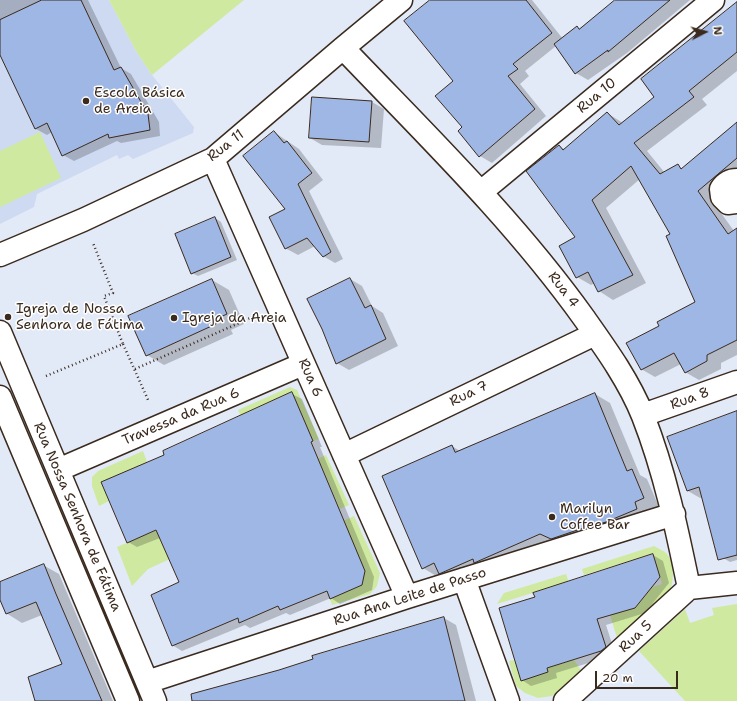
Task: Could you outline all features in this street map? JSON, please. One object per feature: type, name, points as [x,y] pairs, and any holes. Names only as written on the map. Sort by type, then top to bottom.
[{"type":"street","name":"Rua 11","points":[[0,255],[83,220],[213,159],[401,0]]},
{"type":"street","name":"Rua 10","points":[[481,192],[713,0]]},
{"type":"street","name":"Rua 4","points":[[343,48],[481,192],[556,280],[619,370],[643,415],[674,514],[689,588]]},
{"type":"street","name":"Rua 6","points":[[213,159],[407,597]]},
{"type":"street","points":[[732,202],[722,197],[721,189],[724,184],[732,180],[737,180]]},
{"type":"street","name":"Rua Nossa Senhora de Fátima","points":[[0,332],[8,376],[58,470],[151,692]]},
{"type":"street","name":"Rua 7","points":[[344,455],[595,334]]},
{"type":"street","name":"Travessa da Rua 6","points":[[58,470],[303,364]]},
{"type":"street","name":"Rua 8","points":[[643,415],[737,382]]},
{"type":"street","name":"Rua Nossa Senhora de Fátima","points":[[0,396],[128,701]]},
{"type":"street","name":"Rua Ana Leite de Passo","points":[[151,692],[407,597],[674,514]]},
{"type":"street","points":[[464,579],[508,701]]},
{"type":"street","points":[[689,588],[737,583]]},
{"type":"street","name":"Rua 5","points":[[565,701],[689,588]]},
{"type":"path","points":[[83,220],[113,293],[104,296],[123,344],[160,427]]},
{"type":"path","points":[[135,369],[278,306]]},
{"type":"path","points":[[40,378],[123,344]]},
{"type":"shaded area","name":"Escola Básica de Areia","points":[[0,0],[109,0],[136,51],[152,75],[194,127],[193,133],[133,159],[128,155],[119,159],[117,155],[37,194],[34,207],[0,224]]},
{"type":"green space","points":[[109,0],[244,0],[152,75],[136,51]]},
{"type":"green space","points":[[40,132],[61,178],[0,207],[0,151]]},
{"type":"green space","points":[[290,387],[297,390],[319,439],[313,441],[292,393],[250,411],[267,450],[257,454],[238,410]]},
{"type":"green space","points":[[143,451],[147,462],[109,501],[99,506],[92,486],[92,477],[98,471]]},
{"type":"green space","points":[[326,455],[349,505],[340,509],[321,465],[295,476],[292,470]]},
{"type":"green space","points":[[354,516],[380,573],[377,586],[370,594],[332,605],[330,599],[360,586],[363,583],[363,578],[318,532]]},
{"type":"green space","points":[[171,524],[170,559],[148,569],[132,586],[117,547]]},
{"type":"green space","points":[[654,546],[666,553],[671,561],[673,577],[670,591],[617,638],[610,615],[635,608],[646,595],[645,589],[662,584],[653,554],[584,575],[582,569]]},
{"type":"green space","points":[[566,574],[573,595],[555,586],[497,604],[504,593]]},
{"type":"green space","points":[[737,604],[737,701],[685,701],[639,651],[685,609],[690,623],[714,615],[712,608]]},
{"type":"green space","points":[[514,660],[521,681],[548,672],[547,668],[574,660],[581,670],[552,696],[538,698],[525,693],[516,686],[509,661]]},
{"type":"building","points":[[42,0],[81,0],[114,70],[121,67],[148,114],[150,130],[109,138],[108,134],[62,156],[47,123],[35,129],[0,55],[0,20]]},
{"type":"building","points":[[430,0],[526,0],[552,33],[513,64],[518,69],[508,76],[535,109],[479,157],[458,131],[462,127],[435,96],[453,81],[404,21]]},
{"type":"building","points":[[615,0],[670,0],[608,52],[608,50],[575,74],[554,44],[577,26],[579,29]]},
{"type":"building","points":[[737,2],[737,52],[689,91],[694,97],[634,143],[660,174],[678,164],[681,169],[737,122],[737,158],[698,191],[728,234],[737,228],[737,340],[707,355],[707,361],[685,373],[674,353],[641,370],[626,343],[659,326],[657,322],[695,302],[666,236],[670,234],[631,166],[592,200],[633,275],[598,292],[588,272],[576,278],[559,246],[575,237],[526,171],[559,145],[563,150],[607,112],[619,125],[654,97],[641,79]]},
{"type":"building","points":[[312,97],[372,101],[369,142],[309,138]]},
{"type":"building","points":[[274,131],[284,143],[287,141],[312,173],[298,184],[331,252],[323,257],[307,238],[285,249],[269,217],[285,209],[243,156]]},
{"type":"building","points":[[215,217],[231,257],[191,274],[175,234]]},
{"type":"building","points":[[350,278],[365,308],[371,305],[386,339],[336,364],[322,329],[307,299]]},
{"type":"building","name":"Igreja da Areia","points":[[212,279],[227,314],[214,320],[216,324],[146,356],[128,316]]},
{"type":"building","points":[[292,392],[313,441],[311,442],[365,571],[362,585],[330,599],[327,591],[280,610],[278,606],[239,623],[238,618],[172,646],[151,595],[179,582],[156,530],[127,543],[101,482],[164,455],[163,451]]},
{"type":"building","points":[[595,393],[627,471],[632,469],[644,498],[635,502],[637,509],[606,522],[595,524],[551,539],[540,534],[474,563],[473,559],[439,574],[434,563],[422,569],[382,476],[452,445],[455,452]]},
{"type":"building","points":[[737,411],[737,555],[718,560],[699,487],[687,491],[667,437]]},
{"type":"building","points":[[653,554],[660,577],[635,608],[597,619],[606,647],[601,651],[547,668],[548,672],[521,681],[499,608],[535,597],[533,593]]},
{"type":"building","points":[[44,564],[102,701],[35,701],[28,677],[62,664],[36,602],[6,614],[0,600],[0,582]]},
{"type":"building","points":[[444,617],[465,701],[192,701],[191,694],[279,670],[313,659],[312,656]]},
{"type":"place","name":"Escola Básica de Areia","points":[[86,101]]},
{"type":"place","name":"Igreja de Nossa Senhora de Fátima","points":[[8,317]]},
{"type":"place","name":"Igreja da Areia","points":[[174,318]]},
{"type":"place","name":"Marilyn Coffee Bar","points":[[552,517]]}]
